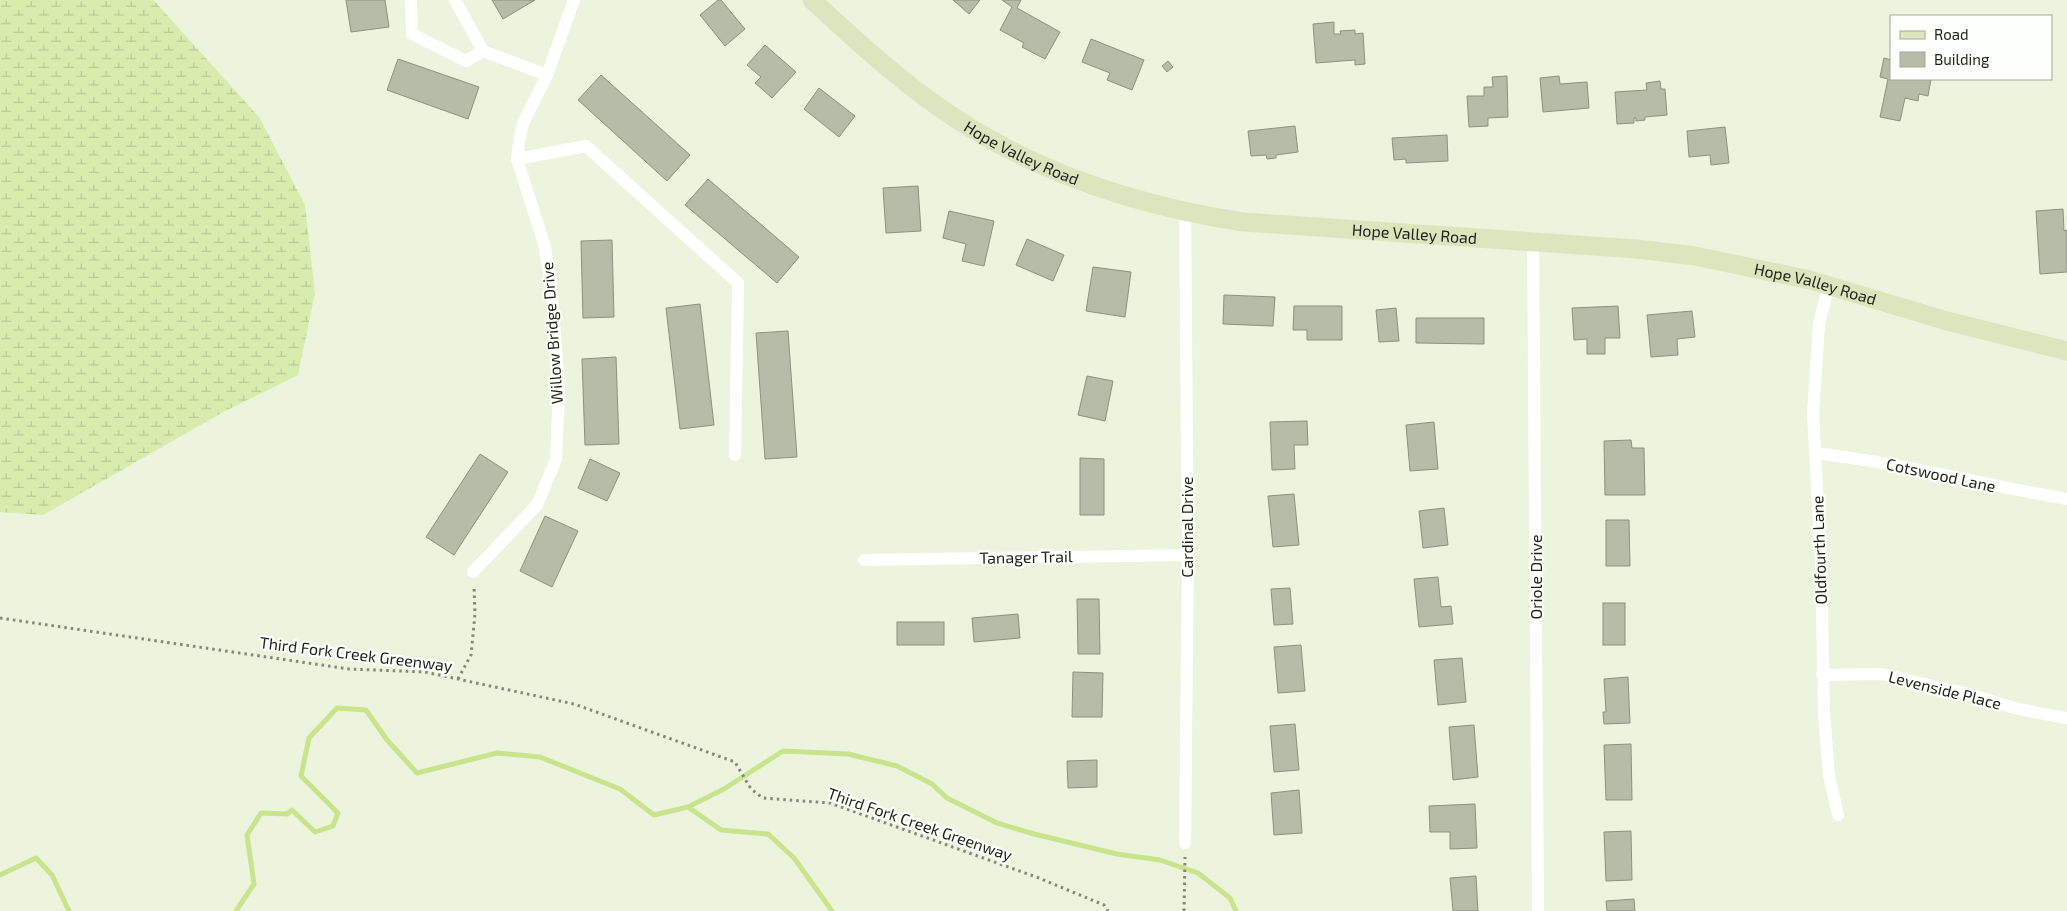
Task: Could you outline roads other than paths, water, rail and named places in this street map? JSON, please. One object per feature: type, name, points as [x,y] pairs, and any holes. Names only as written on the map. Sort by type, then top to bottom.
[{"type":"main road","name":"Hope Valley Road","points":[[812,0],[902,80],[935,105],[999,144],[1070,177],[1119,195],[1185,212],[1276,226],[1533,242],[1695,256],[1768,270],[1829,285],[1947,321],[2067,351]]},
{"type":"street","points":[[411,0],[412,34],[466,61],[483,51]]},
{"type":"street","points":[[455,0],[483,51],[547,75]]},
{"type":"street","name":"Willow Bridge Drive","points":[[473,572],[537,505],[556,459],[559,388],[552,294],[545,247],[517,159],[524,120],[547,75],[574,0]]},
{"type":"street","points":[[517,159],[586,146],[738,283],[735,455]]},
{"type":"street","name":"Cardinal Drive","points":[[1185,212],[1188,555],[1185,842]]},
{"type":"street","name":"Oriole Drive","points":[[1533,242],[1538,911]]},
{"type":"street","name":"Oldfourth Lane","points":[[1829,285],[1819,324],[1814,374],[1813,414],[1821,561],[1824,714],[1829,775],[1838,815]]},
{"type":"street","name":"Cotswood Lane","points":[[1815,453],[1866,459],[2067,499]]},
{"type":"street","name":"Tanager Trail","points":[[864,560],[1188,555]]},
{"type":"street","name":"Levenside Place","points":[[1822,675],[1882,674],[1968,694],[2018,709],[2067,718]]},
{"type":"waterway","points":[[236,911],[254,884],[247,835],[261,813],[287,814],[292,810],[315,832],[333,826],[338,813],[301,776],[309,738],[337,708],[366,710],[387,740],[417,773],[497,753],[540,757],[620,789],[654,815],[688,807],[721,830],[768,834],[794,858],[832,911]]},
{"type":"waterway","points":[[688,807],[724,789],[783,751],[848,754],[897,766],[932,784],[947,798],[997,823],[1117,854],[1160,860],[1198,873],[1230,898],[1236,911]]},
{"type":"waterway","points":[[0,875],[36,858],[52,875],[69,911]]}]
